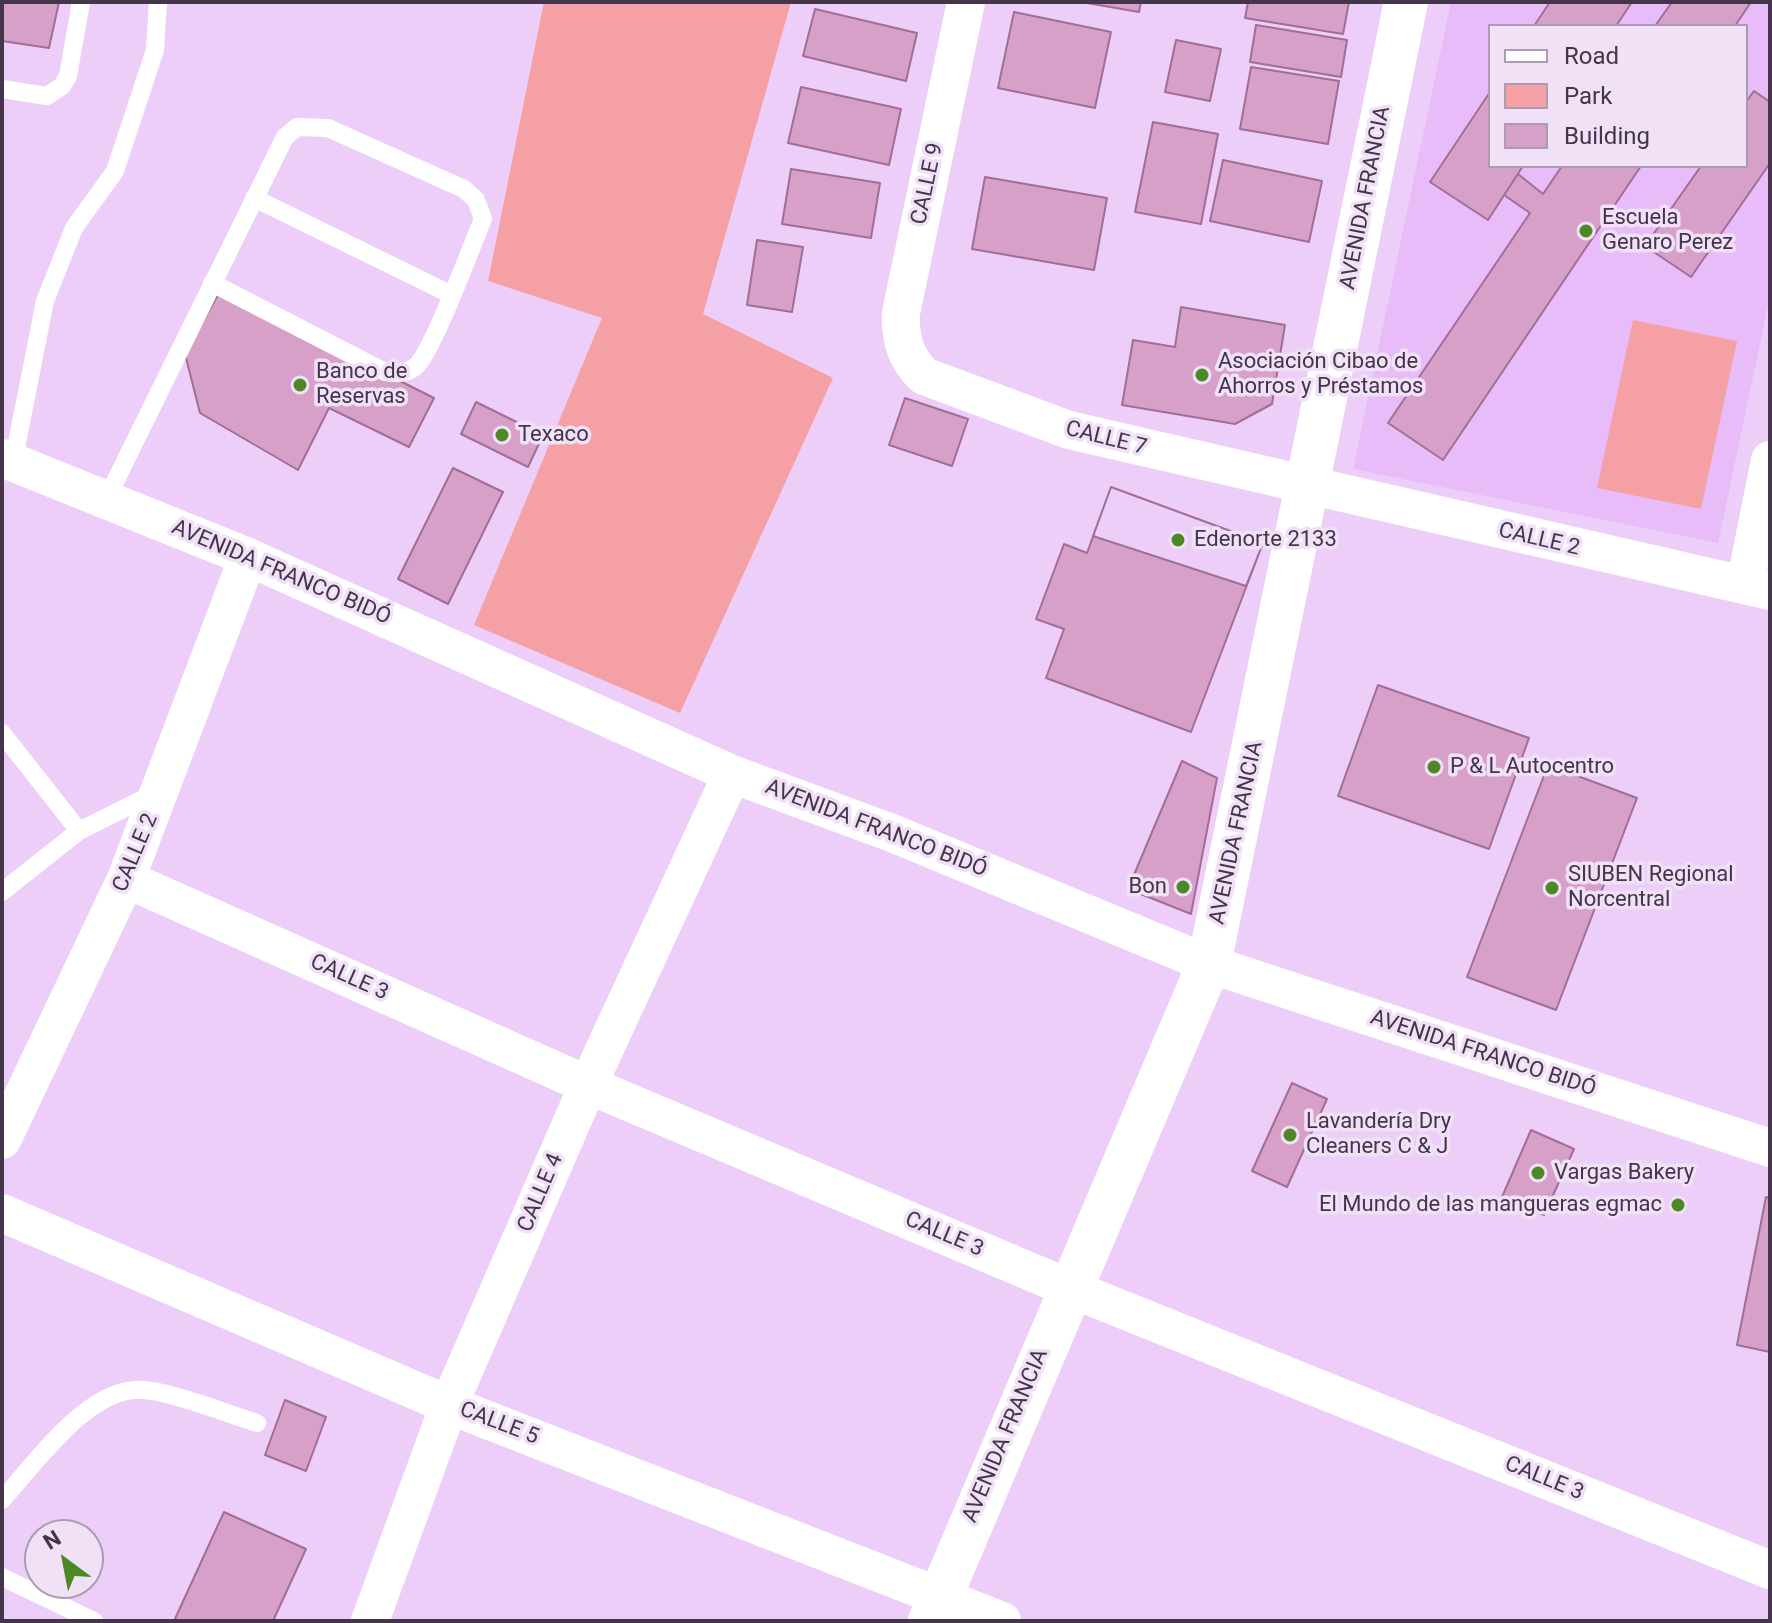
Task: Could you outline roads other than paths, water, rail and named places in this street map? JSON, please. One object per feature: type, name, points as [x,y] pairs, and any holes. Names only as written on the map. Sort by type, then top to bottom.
[{"type":"main road","name":"AVENIDA FRANCIA","points":[[935,1608],[1209,964],[1309,488],[1406,2]]},
{"type":"street","name":"CALLE 9","points":[[913,365],[900,337],[901,313],[966,2]]},
{"type":"street","name":"CALLE 7","points":[[913,365],[924,376],[1069,430],[1309,488]]},
{"type":"street","name":"AVENIDA FRANCO BIDÓ","points":[[8,460],[248,557],[732,774],[892,833],[1209,964],[1770,1148]]},
{"type":"street","points":[[1758,588],[1770,460]]},
{"type":"street","name":"CALLE 2","points":[[1309,488],[1758,588]]},
{"type":"street","name":"CALLE 2","points":[[2,1140],[126,879],[163,789],[248,557]]},
{"type":"street","name":"CALLE 4","points":[[370,1621],[449,1405],[588,1085],[732,774]]},
{"type":"street","name":"CALLE 3","points":[[126,879],[588,1085],[1069,1288],[1770,1570]]},
{"type":"street","name":"CALLE 5","points":[[2,1213],[449,1405],[935,1608],[1002,1621]]},
{"type":"lane","points":[[2,89],[47,96],[62,86],[68,76],[81,2]]},
{"type":"lane","points":[[8,460],[45,301],[74,228],[115,171],[155,50],[158,2]]},
{"type":"lane","points":[[106,500],[212,283],[285,137],[297,127],[314,126],[464,189],[482,210],[483,219],[452,295],[417,366],[396,374],[212,283]]},
{"type":"lane","points":[[254,198],[452,295]]},
{"type":"lane","points":[[2,733],[79,831]]},
{"type":"lane","points":[[2,892],[79,831],[163,789]]},
{"type":"lane","points":[[2,1500],[90,1405],[119,1394],[144,1390],[257,1423]]},
{"type":"lane","points":[[2,1577],[94,1621]]},
{"type":"place","name":"Escuela Genaro Perez","points":[[1586,231]]},
{"type":"place","name":"Asociación Cibao de Ahorros y Préstamos","points":[[1202,375]]},
{"type":"place","name":"Banco de Reservas","points":[[300,385]]},
{"type":"place","name":"Texaco","points":[[502,435]]},
{"type":"place","name":"Edenorte 2133","points":[[1178,540]]},
{"type":"place","name":"P & L Autocentro","points":[[1434,767]]},
{"type":"place","name":"Bon","points":[[1183,887]]},
{"type":"place","name":"SIUBEN Regional Norcentral","points":[[1552,888]]},
{"type":"place","name":"Lavandería Dry Cleaners C & J","points":[[1290,1135]]},
{"type":"place","name":"Vargas Bakery","points":[[1538,1173]]},
{"type":"place","name":"El Mundo de las mangueras egmac","points":[[1678,1205]]}]
